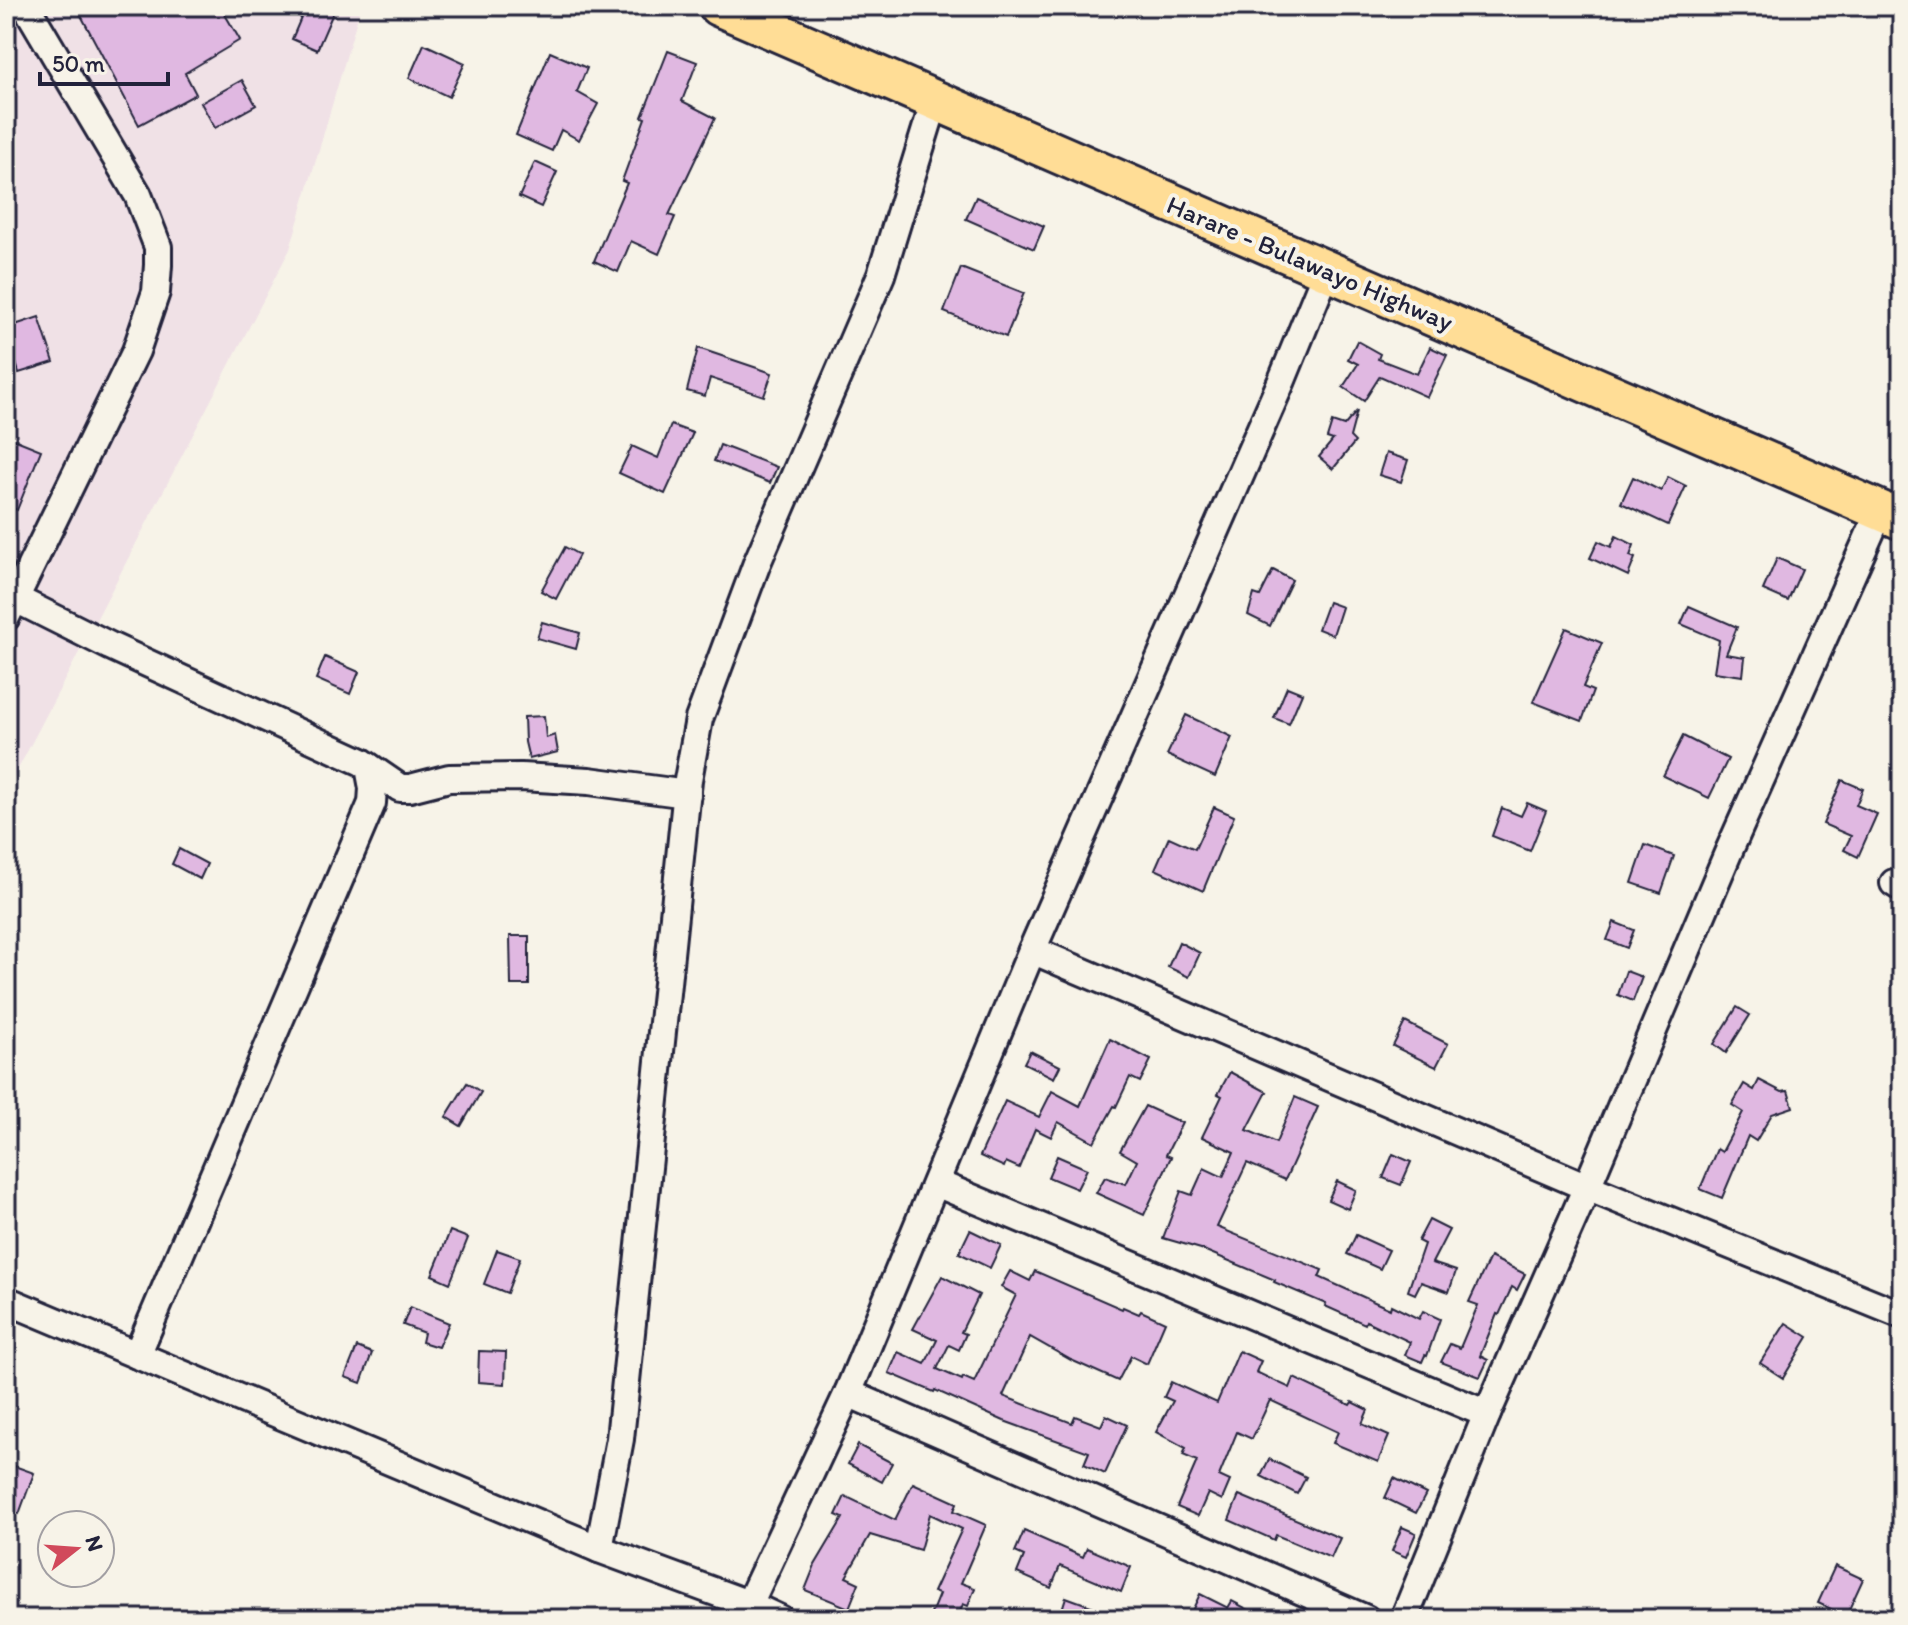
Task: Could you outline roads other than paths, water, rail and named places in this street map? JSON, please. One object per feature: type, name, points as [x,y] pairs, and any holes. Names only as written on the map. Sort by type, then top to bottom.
[{"type":"highway","name":"Harare - Bulawayo Highway","points":[[718,6],[1891,516]]},
{"type":"street","points":[[26,6],[138,195],[158,247],[158,265],[156,292],[136,351],[16,566],[10,607],[110,646],[369,767],[391,784],[405,789],[449,778],[521,777],[589,781],[687,794]]},
{"type":"street","points":[[599,1549],[620,1439],[687,794],[699,719],[757,563],[881,275],[935,100]]},
{"type":"street","points":[[745,1612],[848,1393],[1032,950],[1282,380],[1327,270]]},
{"type":"street","points":[[1404,1619],[1487,1414],[1728,853],[1891,516]]},
{"type":"street","points":[[137,1355],[372,803],[374,795],[369,767]]},
{"type":"street","points":[[1032,950],[1587,1187],[1902,1315]]},
{"type":"street","points":[[936,1183],[1487,1414]]},
{"type":"street","points":[[6,1300],[745,1612],[780,1619]]},
{"type":"street","points":[[848,1393],[1366,1619]]}]
